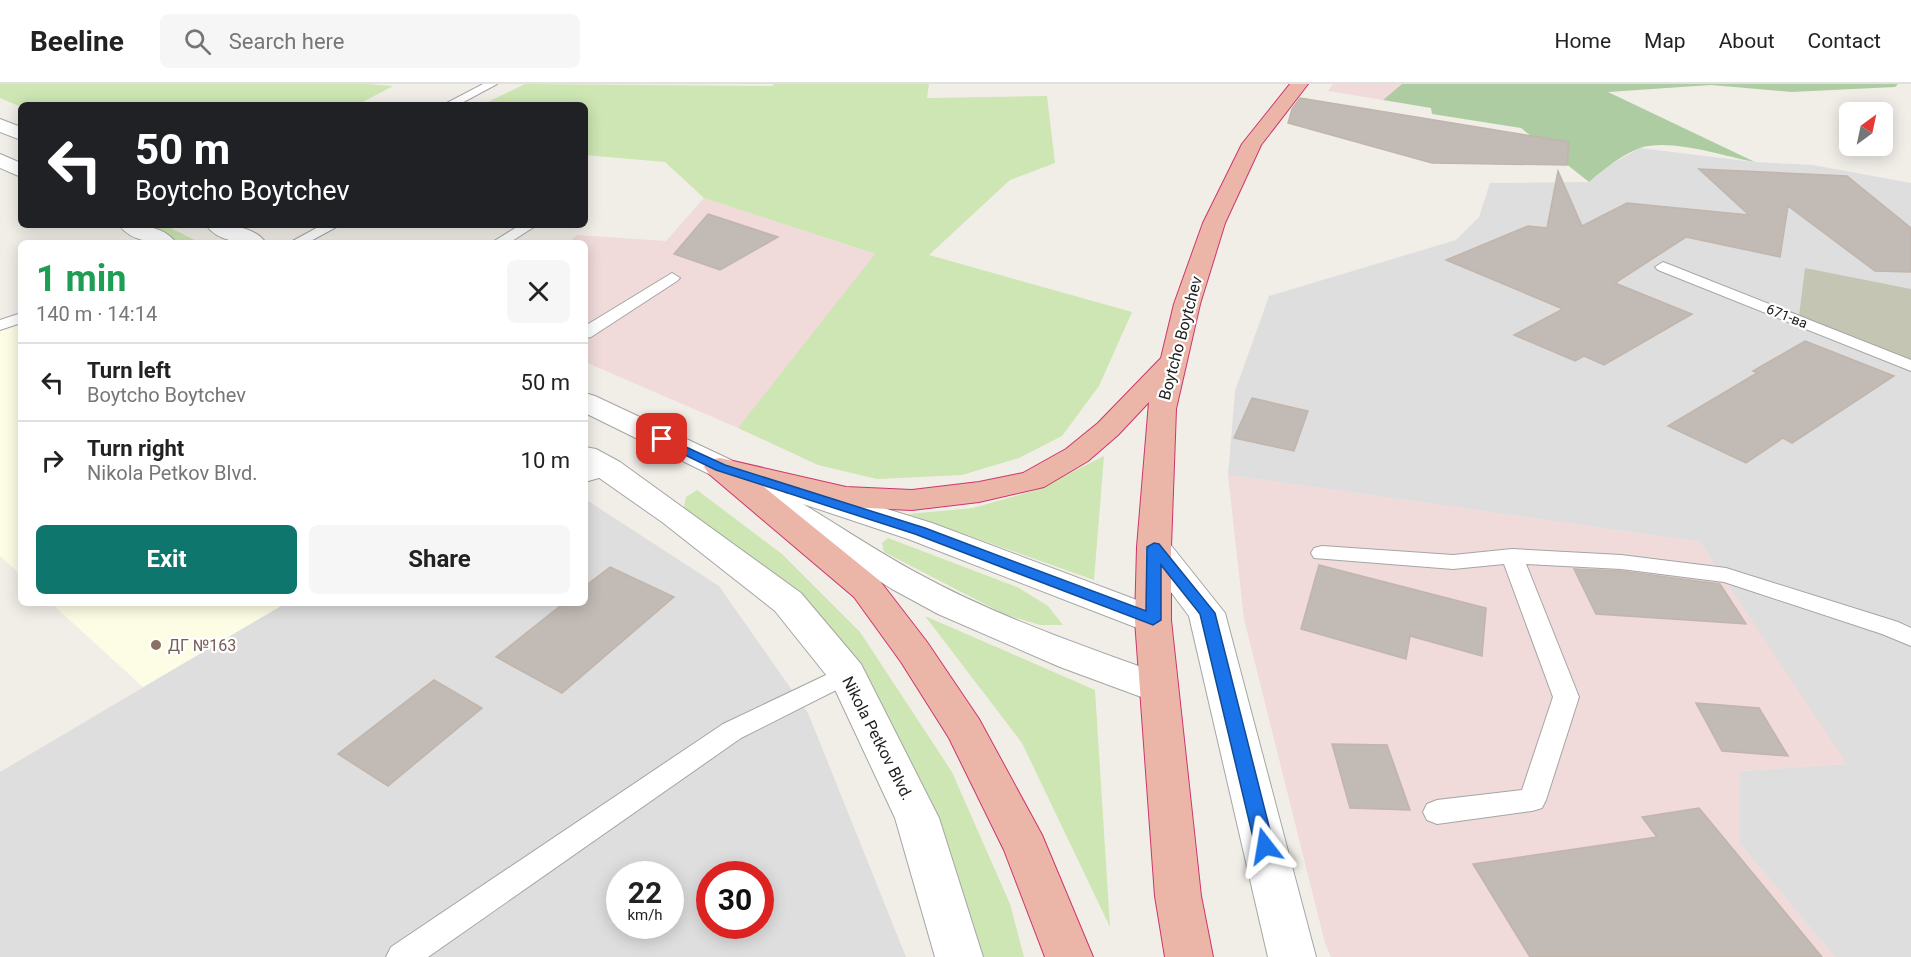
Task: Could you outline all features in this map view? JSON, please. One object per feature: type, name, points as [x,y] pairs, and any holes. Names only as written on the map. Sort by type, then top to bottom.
[{"type":"highway","name":"Boytcho Boytchev","points":[[1153,620],[1154,547],[1162,409],[1172,362],[1214,223],[1252,144],[1299,84]]},
{"type":"highway","points":[[720,467],[846,497],[912,500],[980,492],[1033,480],[1077,455],[1101,435],[1172,362]]},
{"type":"highway","points":[[720,467],[867,589],[907,643],[965,730],[1026,849],[1069,957]]},
{"type":"highway","points":[[1153,620],[1178,896],[1189,957]]},
{"type":"street","points":[[0,125],[18,133]]},
{"type":"street","points":[[0,160],[18,169]]},
{"type":"street","points":[[136,228],[159,240]]},
{"type":"street","points":[[222,228],[243,240]]},
{"type":"street","points":[[588,403],[720,467],[904,580],[951,605],[1073,657],[1158,688]]},
{"type":"street","name":"Nikola Petkov Blvd.","points":[[593,467],[674,515],[788,602],[847,674],[917,818],[959,957]]},
{"type":"street","points":[[720,467],[920,531],[1153,620]]},
{"type":"street","points":[[1154,547],[1207,613],[1292,957]]},
{"type":"lane","points":[[455,102],[492,84]]},
{"type":"lane","points":[[302,240],[327,228]]},
{"type":"lane","points":[[503,240],[525,228]]},
{"type":"lane","name":"671-ва","points":[[1663,267],[1911,366]]},
{"type":"lane","points":[[588,331],[672,278]]},
{"type":"lane","points":[[0,325],[18,319]]},
{"type":"lane","points":[[1322,553],[1453,562],[1512,556],[1621,562],[1726,575],[1890,628],[1911,638]]},
{"type":"lane","points":[[1437,812],[1532,800],[1566,697],[1512,556]]},
{"type":"lane","points":[[402,957],[732,731],[847,674]]},
{"type":"shaded area","points":[[1333,84],[1402,84],[1383,100],[1328,91]]},
{"type":"shaded area","points":[[1640,148],[1754,162],[1813,165],[1911,183],[1911,957],[1835,957],[1740,844],[1740,771],[1846,764],[1700,542],[1228,475],[1235,391],[1269,296],[1456,240],[1479,217],[1490,183],[1589,182],[1608,166]]},
{"type":"shaded area","points":[[704,198],[883,257],[738,428],[588,363],[588,240],[571,240],[577,235],[666,241]]},
{"type":"shaded area","points":[[1805,268],[1911,289],[1911,360],[1799,316]]},
{"type":"shaded area","points":[[18,323],[18,572],[0,556],[0,329]]},
{"type":"shaded area","points":[[1228,475],[1700,542],[1847,764],[1740,771],[1740,844],[1835,957],[1331,957],[1325,943],[1244,619]]},
{"type":"shaded area","points":[[588,501],[719,586],[808,713],[906,957],[0,957],[0,772],[281,606],[588,606]]},
{"type":"shaded area","name":"ДГ №163","points":[[54,606],[281,606],[143,687]]},
{"type":"green space","points":[[0,84],[366,84],[393,86],[363,102],[18,102],[18,106],[0,98]]},
{"type":"green space","points":[[525,84],[772,86],[774,84],[929,84],[927,98],[1047,96],[1055,163],[1010,180],[929,255],[1132,312],[1099,386],[1062,436],[1019,458],[962,475],[877,479],[818,465],[738,428],[875,254],[704,198],[665,162],[588,155],[588,102],[488,102]]},
{"type":"green space","points":[[1402,84],[1898,84],[1895,87],[1791,92],[1711,85],[1608,92],[1755,162],[1681,146],[1652,145],[1626,154],[1589,182],[1521,128],[1432,114],[1431,108],[1383,100]]},
{"type":"green space","points":[[141,228],[170,228],[195,240],[164,240]]},
{"type":"green space","points":[[1104,456],[1094,580],[908,514],[973,508],[1036,490]]},
{"type":"green space","points":[[697,490],[782,554],[860,632],[952,772],[1010,904],[1024,957],[978,957],[964,898],[900,746],[683,511],[686,497]]},
{"type":"green space","points":[[888,538],[1019,588],[1048,606],[1063,625],[1040,625],[1004,614],[884,552],[882,543]]},
{"type":"green space","points":[[925,616],[1095,690],[1110,927],[1022,743]]},
{"type":"building","points":[[1300,98],[1569,142],[1567,165],[1432,163],[1288,123],[1292,109]]},
{"type":"building","points":[[1699,169],[1847,176],[1911,228],[1911,272],[1875,271],[1788,206],[1780,257],[1686,237],[1615,283],[1692,314],[1604,365],[1584,356],[1575,361],[1514,335],[1563,309],[1446,260],[1528,226],[1547,228],[1558,171],[1582,226],[1627,203],[1749,215]]},
{"type":"building","points":[[708,214],[778,237],[720,270],[674,254]]},
{"type":"building","points":[[1805,341],[1894,376],[1792,443],[1783,438],[1746,463],[1668,426],[1757,373],[1753,371]]},
{"type":"building","points":[[1252,398],[1308,411],[1294,451],[1234,438]]},
{"type":"building","points":[[1319,565],[1486,608],[1482,656],[1410,636],[1406,659],[1301,629]]},
{"type":"building","points":[[610,567],[674,597],[562,693],[496,657],[560,606],[588,606],[588,584]]},
{"type":"building","points":[[1574,569],[1621,571],[1720,584],[1746,624],[1596,614]]},
{"type":"building","points":[[434,680],[482,708],[388,786],[338,754]]},
{"type":"building","points":[[1696,703],[1759,708],[1788,756],[1722,751]]},
{"type":"building","points":[[1332,744],[1387,745],[1410,810],[1350,808]]},
{"type":"building","points":[[1699,808],[1822,957],[1530,957],[1473,864],[1657,837],[1642,817]]},
{"type":"place","name":"ДГ №163","points":[[156,645]]},
{"type":"route","points":[[662,439],[720,467],[920,531],[1153,620],[1154,547],[1207,613],[1265,846]]}]
